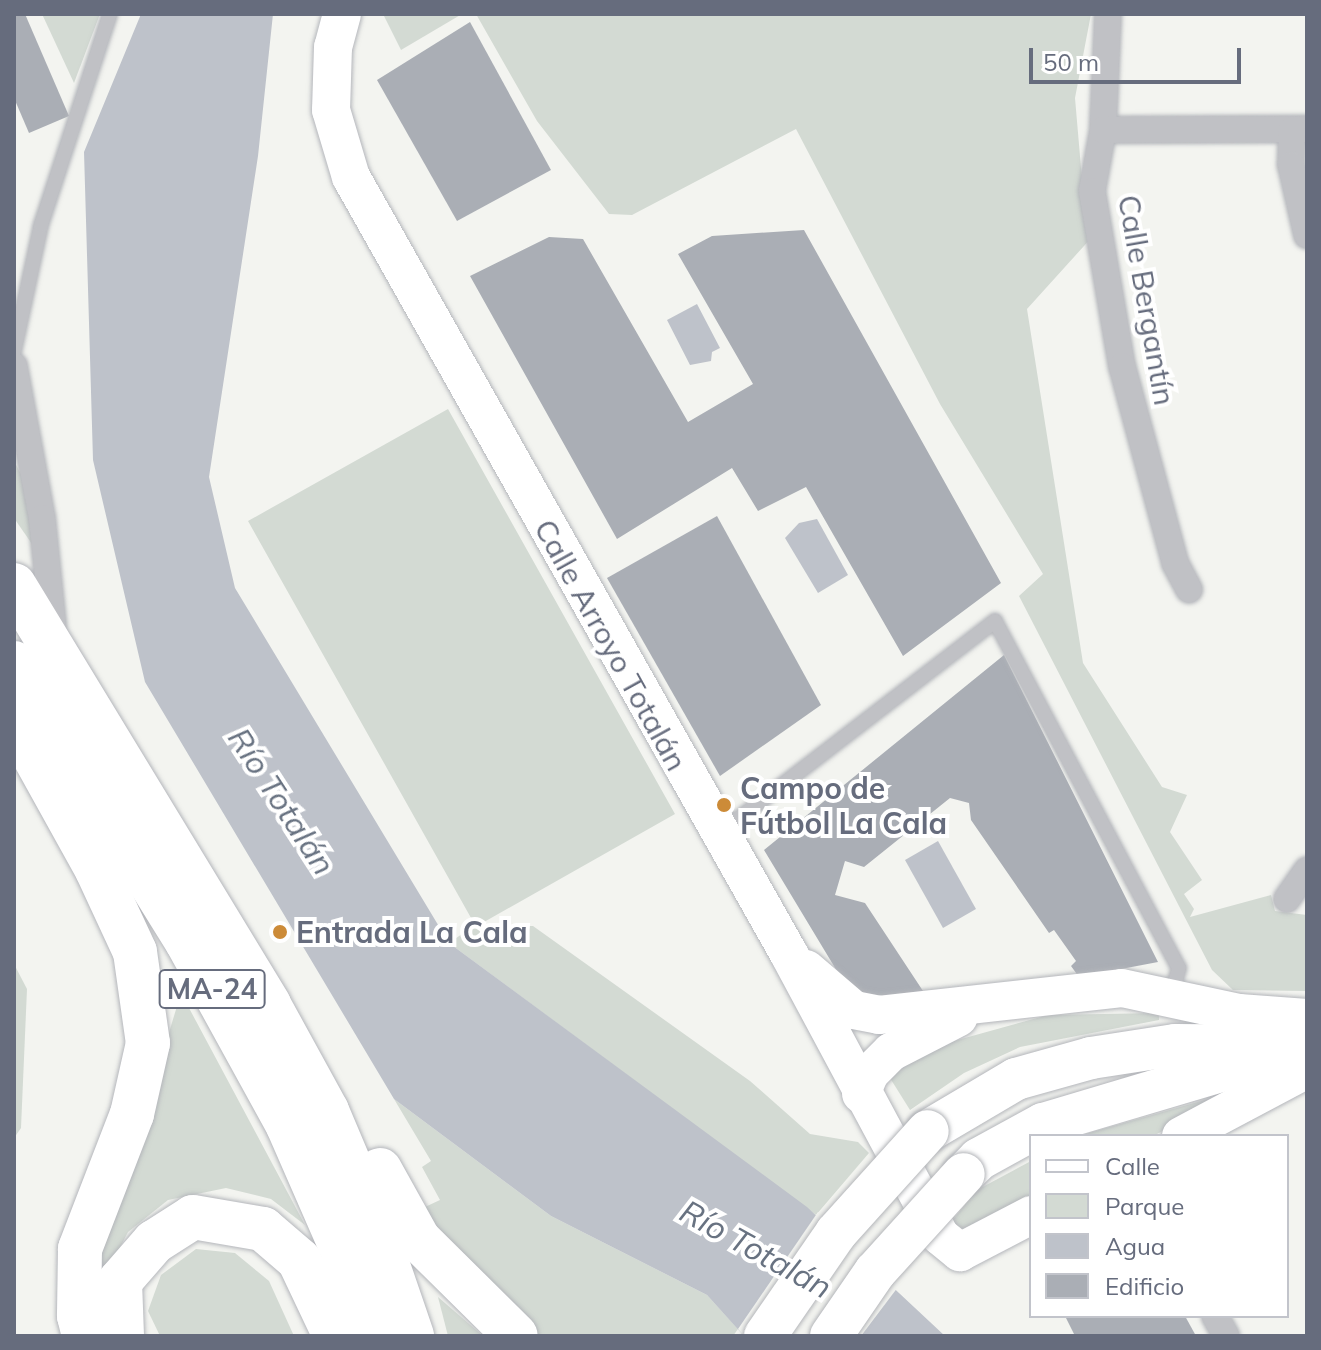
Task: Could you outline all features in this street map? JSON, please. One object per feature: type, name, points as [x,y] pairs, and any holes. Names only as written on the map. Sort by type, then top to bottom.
[{"type":"highway","name":"MA-24","points":[[14,585],[327,1111],[412,1336]]},
{"type":"highway","name":"MA-24","points":[[14,663],[187,942],[288,1126],[344,1254],[368,1336]]},
{"type":"highway","points":[[14,720],[97,870],[135,952],[148,1043],[132,1114],[80,1249],[79,1316],[84,1336]]},
{"type":"highway","points":[[327,1111],[370,1148],[419,1240],[516,1336]]},
{"type":"highway","points":[[122,1336],[120,1281],[154,1242],[193,1217],[263,1229],[299,1260],[335,1336]]},
{"type":"main road","points":[[765,1336],[836,1233],[928,1131],[1016,1079],[1091,1058],[1175,1045],[1305,1044]]},
{"type":"main road","points":[[831,1336],[875,1272],[979,1159],[1043,1124],[1305,1044]]},
{"type":"street","name":"Calle Arroyo Totalán","points":[[342,14],[333,47],[331,110],[351,177],[717,834],[789,954],[861,1094],[940,1236],[960,1252],[1029,1216]]},
{"type":"street","name":"Calle Bergantín","points":[[1108,14],[1103,130],[1092,191],[1122,366],[1175,563],[1189,589]]},
{"type":"street","points":[[1103,130],[1300,130],[1291,165],[1307,235]]},
{"type":"street","points":[[14,366],[42,518],[56,657]]},
{"type":"street","points":[[1287,899],[1307,870]]},
{"type":"street","points":[[789,954],[854,1010],[879,1015],[1002,998],[1122,988],[1171,996],[1239,1013],[1305,1044],[1184,1134]]},
{"type":"street","points":[[861,1094],[870,1073],[891,1052],[918,1034],[1002,998]]},
{"type":"street","points":[[1216,1318],[1226,1336]]},
{"type":"lane","points":[[14,351],[41,225],[110,14]]},
{"type":"lane","points":[[717,834],[995,621],[1179,968],[1171,996]]},
{"type":"green space","points":[[42,14],[100,14],[74,83]]},
{"type":"green space","points":[[383,14],[462,14],[401,50]]},
{"type":"green space","points":[[476,14],[1091,14],[1075,98],[1083,191],[1093,236],[1027,309],[1083,663],[1162,787],[1187,795],[1170,832],[1202,880],[1184,894],[1194,909],[1190,917],[1271,895],[1275,911],[1307,915],[1307,991],[1233,990],[1212,970],[1019,596],[1043,574],[940,404],[796,129],[632,215],[609,214],[537,121]]},
{"type":"green space","points":[[448,409],[675,814],[477,926],[533,926],[750,1081],[810,1134],[858,1142],[869,1153],[816,1215],[449,943],[475,925],[248,521]]},
{"type":"green space","points":[[14,461],[22,476],[34,547],[14,518]]},
{"type":"green space","points":[[14,964],[27,989],[21,1128],[14,1138]]},
{"type":"green space","points":[[181,993],[305,1225],[271,1199],[226,1188],[168,1200],[128,1232],[101,1284],[100,1260]]},
{"type":"green space","points":[[1159,1013],[1159,1020],[1020,1047],[964,1073],[910,1110],[890,1078],[900,1056],[1048,1015]]},
{"type":"green space","points":[[1247,1088],[1157,1134],[1085,1134]]},
{"type":"green space","points":[[394,1099],[551,1216],[707,1295],[738,1329],[733,1336],[530,1336],[412,1213],[440,1200],[422,1167],[431,1161]]},
{"type":"green space","points":[[1029,1162],[1029,1199],[967,1231],[951,1222],[977,1190]]},
{"type":"green space","points":[[196,1249],[235,1253],[269,1281],[294,1336],[160,1336],[148,1311],[161,1275]]},
{"type":"green space","points":[[438,1297],[483,1336],[448,1336]]},
{"type":"water","name":"Río Totalán","points":[[141,14],[273,14],[258,156],[209,477],[235,588],[449,943],[807,1207],[945,1336],[744,1336],[707,1295],[551,1216],[394,1099],[145,682],[93,460],[84,152]]},
{"type":"water","points":[[697,304],[720,348],[712,352],[711,361],[690,365],[667,320]]},
{"type":"water","points":[[817,519],[848,575],[818,593],[785,538],[799,523]]},
{"type":"water","points":[[938,841],[976,909],[943,928],[905,860]]},
{"type":"pier","points":[[818,1212],[898,1287],[861,1336],[744,1336],[738,1329]]},
{"type":"building","points":[[14,14],[25,14],[69,116],[29,133],[14,98]]},
{"type":"building","points":[[470,22],[551,170],[457,221],[377,80]]},
{"type":"building","points":[[804,230],[1001,583],[903,656],[806,487],[758,511],[732,468],[617,539],[470,276],[549,237],[583,239],[688,422],[753,384],[678,254],[712,236]]},
{"type":"building","points":[[717,516],[821,705],[720,776],[607,578]]},
{"type":"building","points":[[1004,655],[1158,962],[1079,977],[1071,966],[1076,961],[1054,930],[1049,933],[971,820],[969,803],[950,798],[864,867],[845,861],[835,895],[865,903],[923,991],[855,1001],[764,850]]},
{"type":"building","points":[[1066,1318],[1186,1318],[1196,1336],[1075,1336]]},
{"type":"place","name":"Campo de Fútbol La Cala","points":[[724,805]]},
{"type":"place","name":"Entrada La Cala","points":[[280,932]]}]
